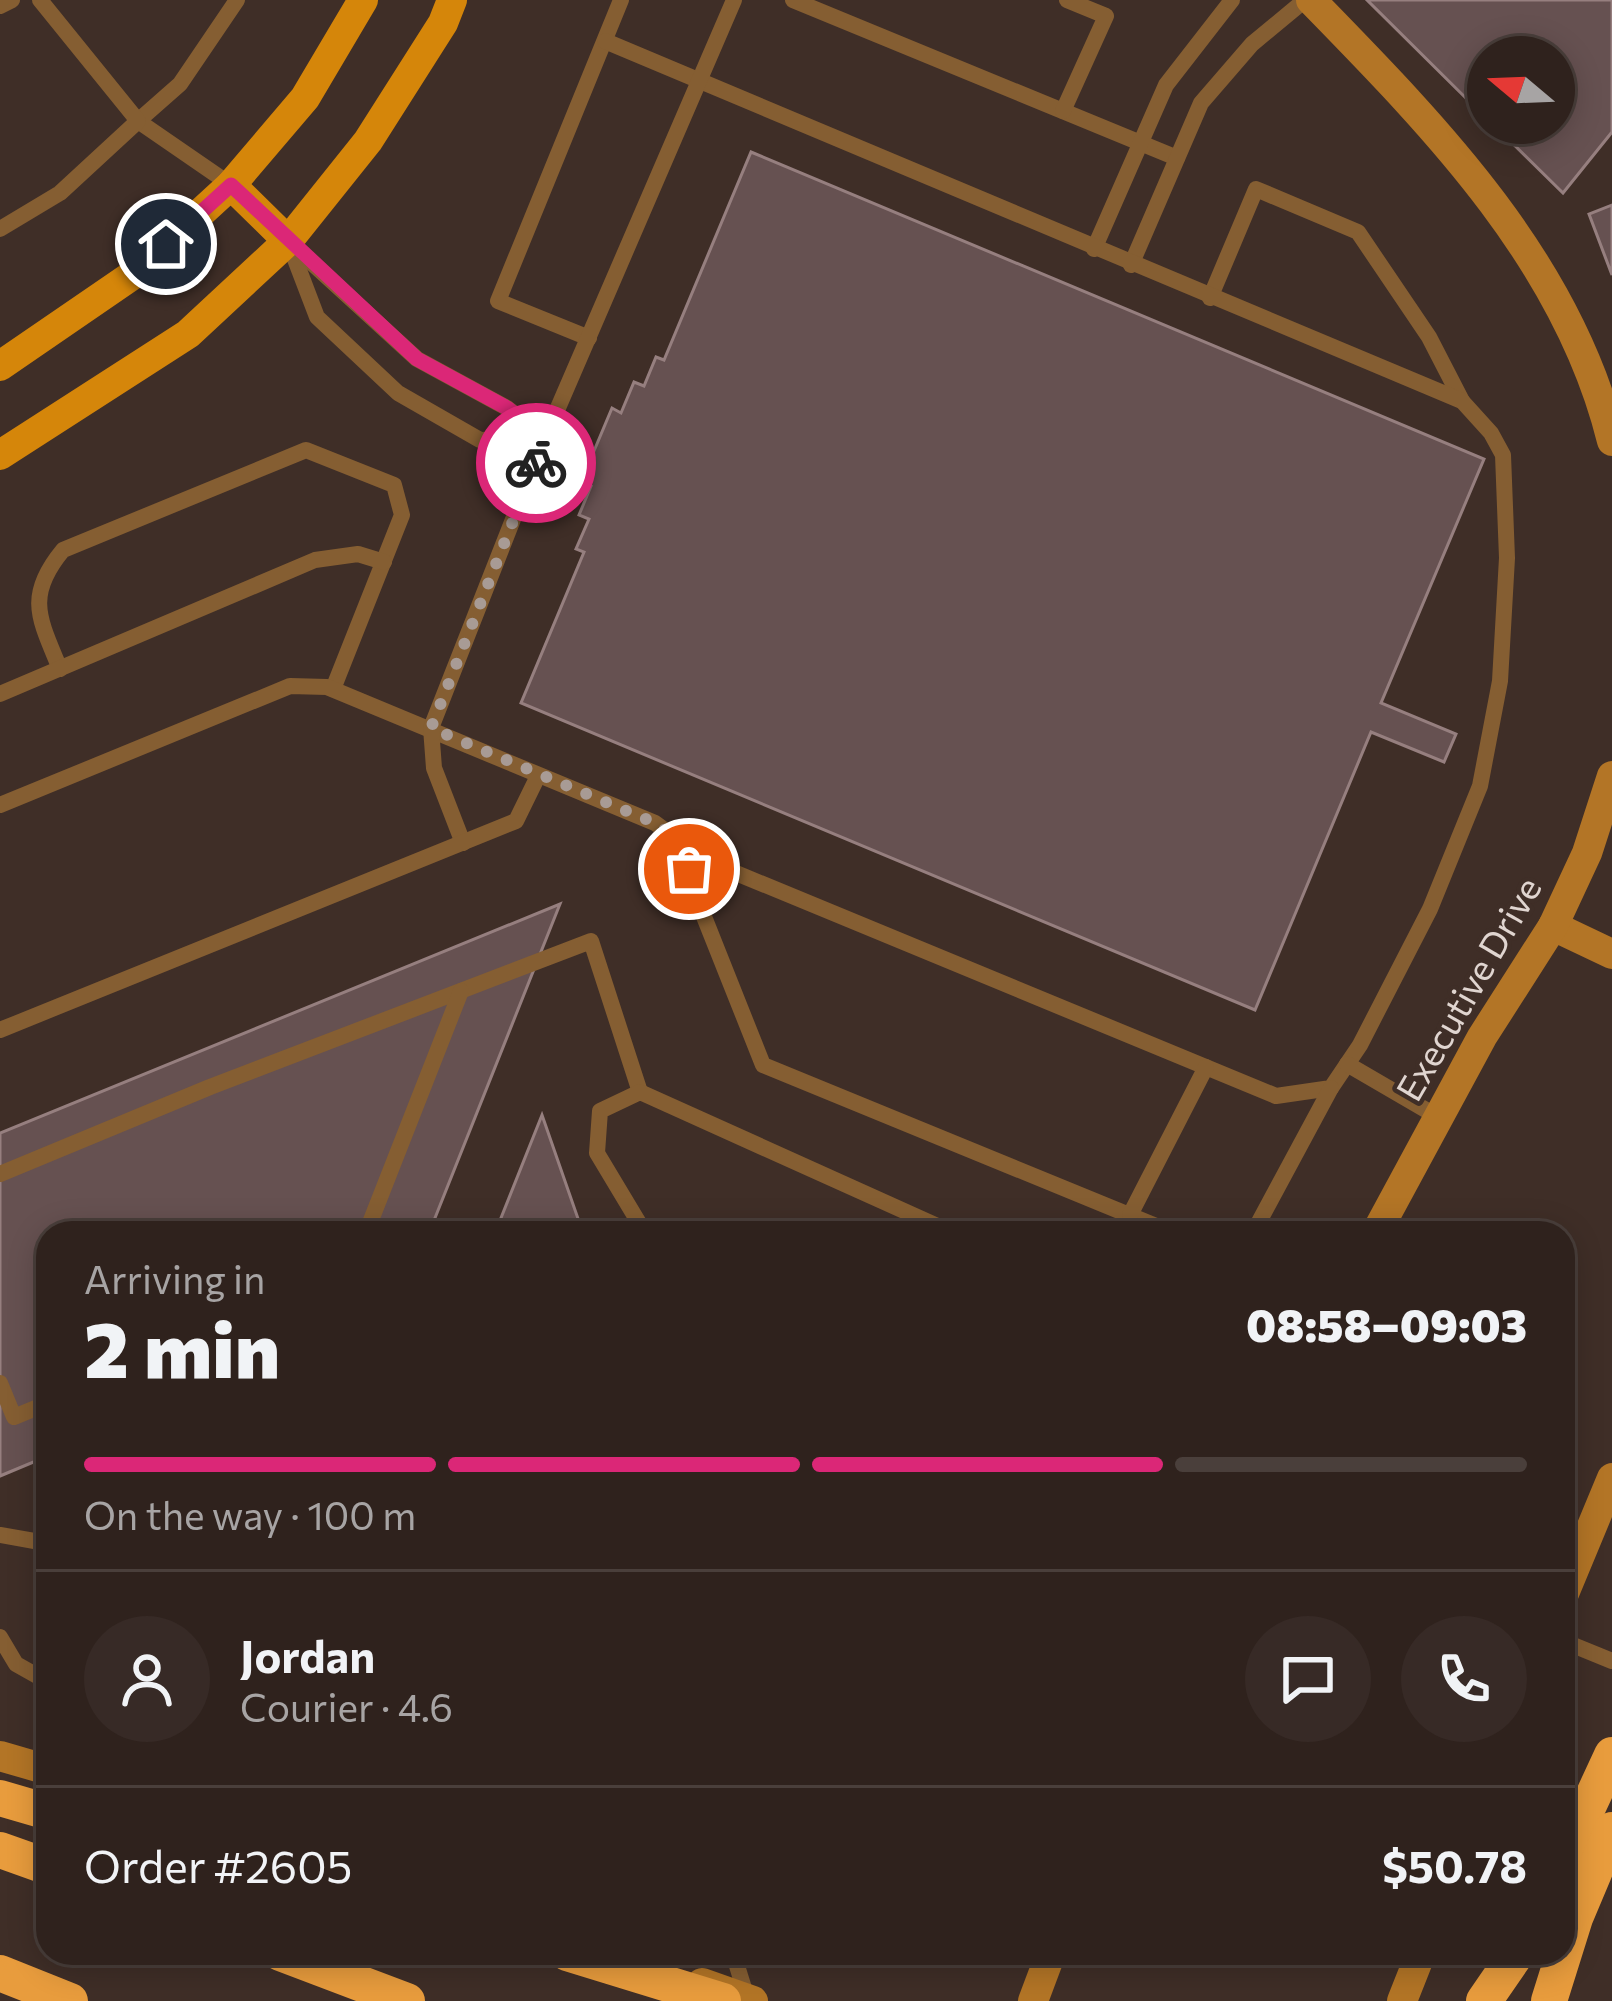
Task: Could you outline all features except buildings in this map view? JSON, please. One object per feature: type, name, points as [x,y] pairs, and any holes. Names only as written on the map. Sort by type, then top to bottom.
[{"type":"highway","points":[[1575,1835],[1612,1755]]},
{"type":"highway","points":[[0,1798],[36,1808]]},
{"type":"highway","points":[[1575,1918],[1612,1830]]},
{"type":"highway","points":[[0,1850],[36,1863]]},
{"type":"highway","points":[[312,1965],[407,2001]]},
{"type":"highway","points":[[611,1965],[741,2000]]},
{"type":"highway","points":[[1484,2001],[1509,1965]]},
{"type":"highway","points":[[1549,2001],[1560,1965]]},
{"type":"highway","points":[[0,1973],[70,2001]]},
{"type":"main road","points":[[0,366],[134,274],[231,185],[305,98],[363,0]]},
{"type":"main road","points":[[0,455],[188,334],[288,241],[368,141],[452,0]]},
{"type":"main road","points":[[231,185],[288,241]]},
{"type":"street","points":[[1308,0],[1403,94],[1502,212],[1569,323],[1604,408],[1612,441]]},
{"type":"street","name":"Executive Drive","points":[[1382,1221],[1482,1037],[1553,926],[1587,853],[1612,776]]},
{"type":"street","points":[[1553,926],[1612,954]]},
{"type":"street","points":[[1575,1567],[1612,1478]]},
{"type":"street","points":[[0,1756],[36,1766]]},
{"type":"street","points":[[649,1965],[741,2000]]},
{"type":"street","points":[[1033,2001],[1046,1965]]},
{"type":"street","points":[[1402,2001],[1416,1965]]},
{"type":"lane","points":[[0,6],[12,0]]},
{"type":"lane","points":[[40,0],[138,121],[231,185]]},
{"type":"lane","points":[[0,229],[60,193],[180,84],[237,0]]},
{"type":"lane","points":[[589,338],[498,301],[622,0]]},
{"type":"lane","points":[[463,842],[434,768],[431,728],[545,438],[734,0]]},
{"type":"lane","points":[[793,0],[1177,158]]},
{"type":"lane","points":[[1064,111],[1106,16],[1067,0]]},
{"type":"lane","points":[[1094,249],[1166,85],[1232,0]]},
{"type":"lane","points":[[1131,265],[1201,103],[1252,44],[1308,0]]},
{"type":"lane","points":[[605,41],[1462,401]]},
{"type":"lane","points":[[1210,298],[1256,189],[1358,232],[1430,337],[1462,401],[1503,455],[1507,558],[1500,681],[1480,786],[1430,909],[1259,1221]]},
{"type":"lane","points":[[288,241],[316,317],[398,393],[480,440],[545,438]]},
{"type":"lane","points":[[288,241],[417,359],[507,408],[545,438]]},
{"type":"lane","points":[[60,669],[41,622],[38,593],[47,570],[63,550],[306,450],[394,485],[403,514],[333,689]]},
{"type":"lane","points":[[0,694],[315,560],[358,554],[384,562]]},
{"type":"lane","points":[[0,805],[290,686],[333,689],[655,823],[706,861],[1276,1096],[1331,1088]]},
{"type":"lane","points":[[0,1030],[516,821],[538,776]]},
{"type":"lane","points":[[684,844],[694,894],[763,1065],[1146,1221]]},
{"type":"lane","points":[[0,1174],[591,940],[640,1092],[926,1221]]},
{"type":"lane","points":[[370,1221],[461,991]]},
{"type":"lane","points":[[1347,1064],[1438,1117]]},
{"type":"lane","points":[[1130,1214],[1206,1067]]},
{"type":"lane","points":[[638,1221],[597,1153],[600,1111],[640,1092]]},
{"type":"lane","points":[[0,1383],[14,1417],[36,1408]]},
{"type":"lane","points":[[0,1535],[36,1541]]},
{"type":"lane","points":[[0,1636],[16,1664],[36,1675]]},
{"type":"lane","points":[[1575,1646],[1612,1660]]},
{"type":"lane","points":[[735,1965],[741,2000]]},
{"type":"way so far","points":[[536,463],[431,728],[655,823],[684,844],[689,869]]},
{"type":"route","points":[[166,244],[231,185],[417,359],[507,408],[545,438],[536,463]]}]
